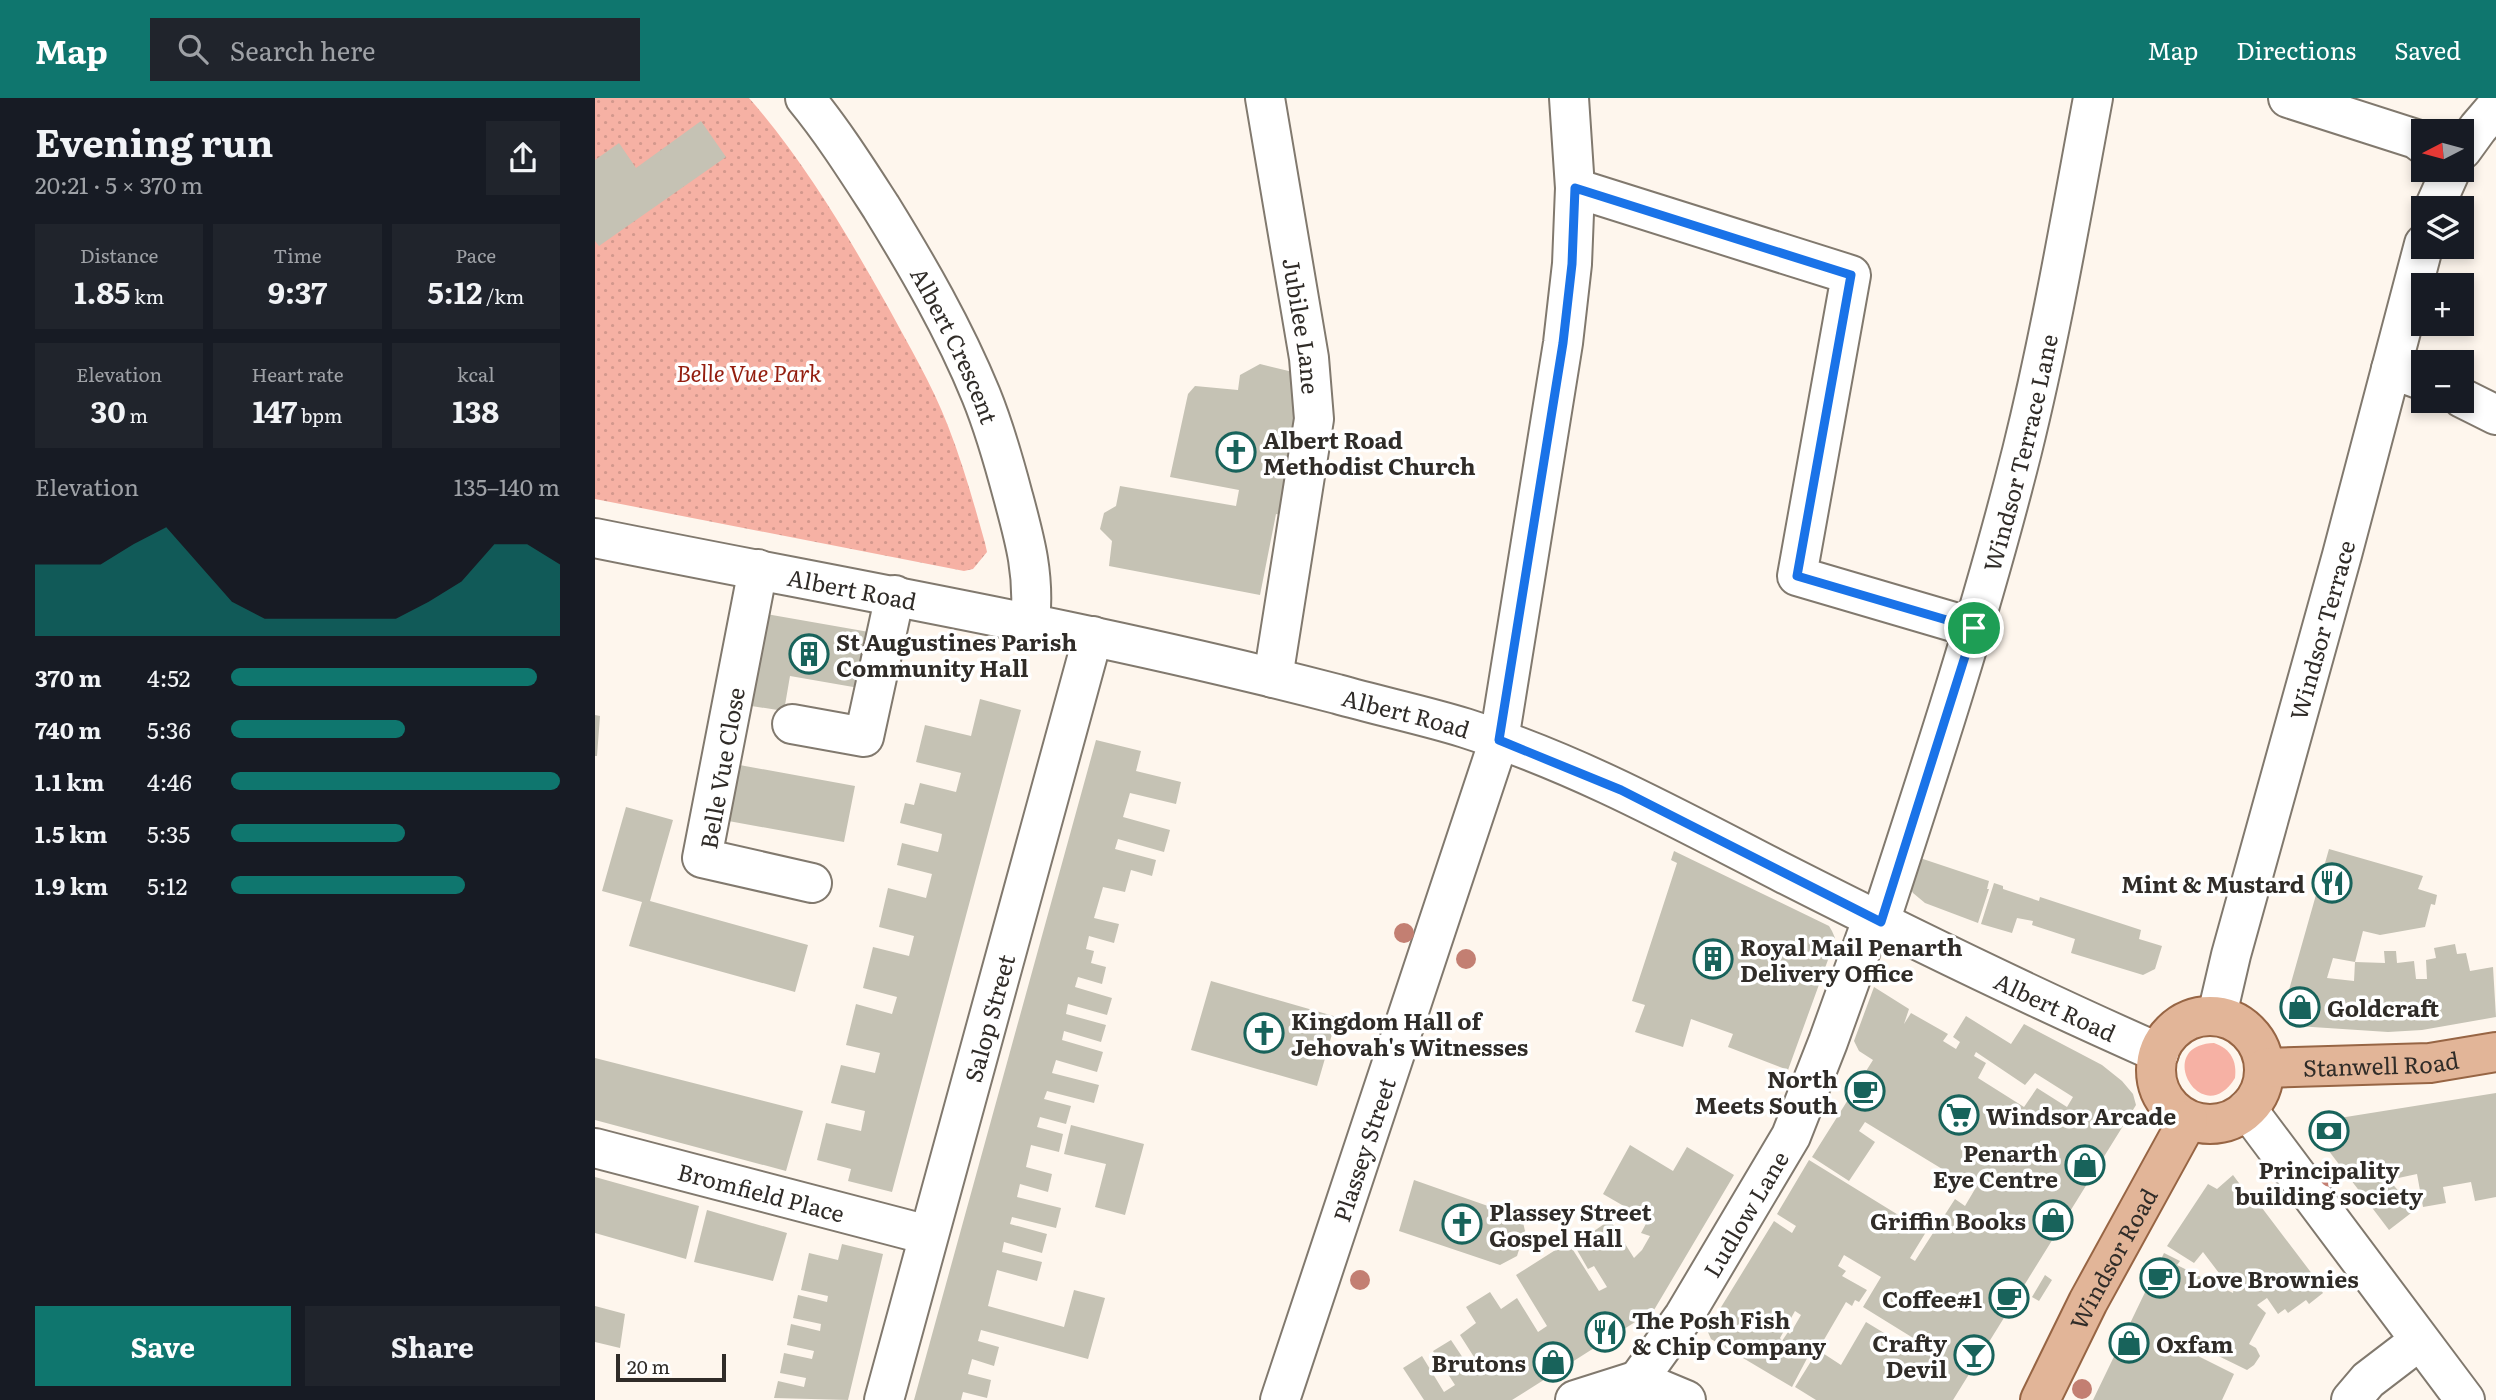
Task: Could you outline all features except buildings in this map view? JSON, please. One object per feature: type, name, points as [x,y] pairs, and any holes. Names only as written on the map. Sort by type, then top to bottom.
[{"type":"main road","points":[[2217,1015],[2241,1025],[2253,1036],[2265,1068],[2258,1096],[2235,1119],[2204,1124],[2188,1120],[2165,1100],[2158,1086],[2156,1071],[2159,1053],[2165,1039],[2178,1026],[2195,1018],[2217,1015]]},
{"type":"main road","name":"Stanwell Road","points":[[2265,1068],[2430,1063],[2496,1052]]},
{"type":"main road","name":"Windsor Road","points":[[2040,1400],[2088,1302],[2188,1120]]},
{"type":"street","name":"Albert Crescent","points":[[805,98],[845,150],[914,262],[982,396],[1002,458],[1032,574],[1030,622]]},
{"type":"street","name":"Jubilee Lane","points":[[1265,98],[1309,359],[1314,419],[1273,678]]},
{"type":"street","name":"Plassey Street","points":[[1280,1400],[1499,740],[1563,343],[1572,264],[1575,188],[1569,98]]},
{"type":"street","name":"Windsor Terrace Lane","points":[[1877,920],[1974,628],[2022,450],[2048,338],[2094,98]]},
{"type":"street","points":[[2288,98],[2411,137]]},
{"type":"street","points":[[2475,132],[2496,107]]},
{"type":"street","points":[[1575,188],[1851,275],[1797,576],[1974,628]]},
{"type":"street","name":"Windsor Terrace","points":[[2217,1015],[2231,955],[2305,692],[2407,375],[2422,259]]},
{"type":"street","points":[[2474,404],[2496,415]]},
{"type":"street","name":"Albert Road","points":[[595,538],[1093,636],[1273,678],[1499,740],[1621,790],[2007,984],[2159,1053]]},
{"type":"street","name":"Belle Vue Close","points":[[758,569],[702,858],[812,883]]},
{"type":"street","points":[[792,724],[864,737],[895,595]]},
{"type":"street","name":"Salop Street","points":[[884,1400],[1093,636]]},
{"type":"street","name":"Ludlow Lane","points":[[1609,1392],[1684,1316],[1791,1136],[1877,920]]},
{"type":"street","points":[[2247,1109],[2465,1400]]},
{"type":"street","name":"Bromfield Place","points":[[595,1148],[928,1235]]},
{"type":"street","points":[[2351,1400],[2368,1380],[2419,1341]]},
{"type":"street","points":[[1609,1392],[1685,1400]]},
{"type":"green space","name":"Belle Vue Park","points":[[595,98],[749,98],[769,122],[841,225],[935,395],[959,455],[987,552],[973,569],[964,571],[595,499]]},
{"type":"green space","points":[[2214,1043],[2232,1056],[2235,1078],[2222,1092],[2209,1096],[2198,1091],[2189,1082],[2185,1069],[2186,1057],[2196,1047]]},
{"type":"place","name":"Albert Road Methodist Church","points":[[1236,452]]},
{"type":"place","name":"St Augustines Parish Community Hall","points":[[809,654]]},
{"type":"place","name":"Mint & Mustard","points":[[2332,883]]},
{"type":"place","name":"Royal Mail Penarth Delivery Office","points":[[1713,959]]},
{"type":"place","name":"Goldcraft","points":[[2300,1007]]},
{"type":"place","name":"Kingdom Hall of Jehovah's Witnesses","points":[[1264,1033]]},
{"type":"place","name":"North Meets South","points":[[1865,1091]]},
{"type":"place","name":"Windsor Arcade","points":[[1959,1115]]},
{"type":"place","name":"Principality building society","points":[[2329,1131]]},
{"type":"place","name":"Penarth Eye Centre","points":[[2085,1165]]},
{"type":"place","name":"Griffin Books","points":[[2053,1220]]},
{"type":"place","name":"Plassey Street Gospel Hall","points":[[1462,1224]]},
{"type":"place","name":"Love Brownies","points":[[2160,1278]]},
{"type":"place","name":"Coffee#1","points":[[2009,1298]]},
{"type":"place","name":"The Posh Fish & Chip Company","points":[[1605,1332]]},
{"type":"place","name":"Oxfam","points":[[2129,1343]]},
{"type":"place","name":"Crafty Devil","points":[[1974,1355]]},
{"type":"place","name":"Brutons","points":[[1553,1362]]},
{"type":"route","points":[[1575,188],[1851,275],[1797,576],[1974,628],[1881,922],[1621,790],[1499,740],[1563,343],[1572,264],[1575,188]]}]
